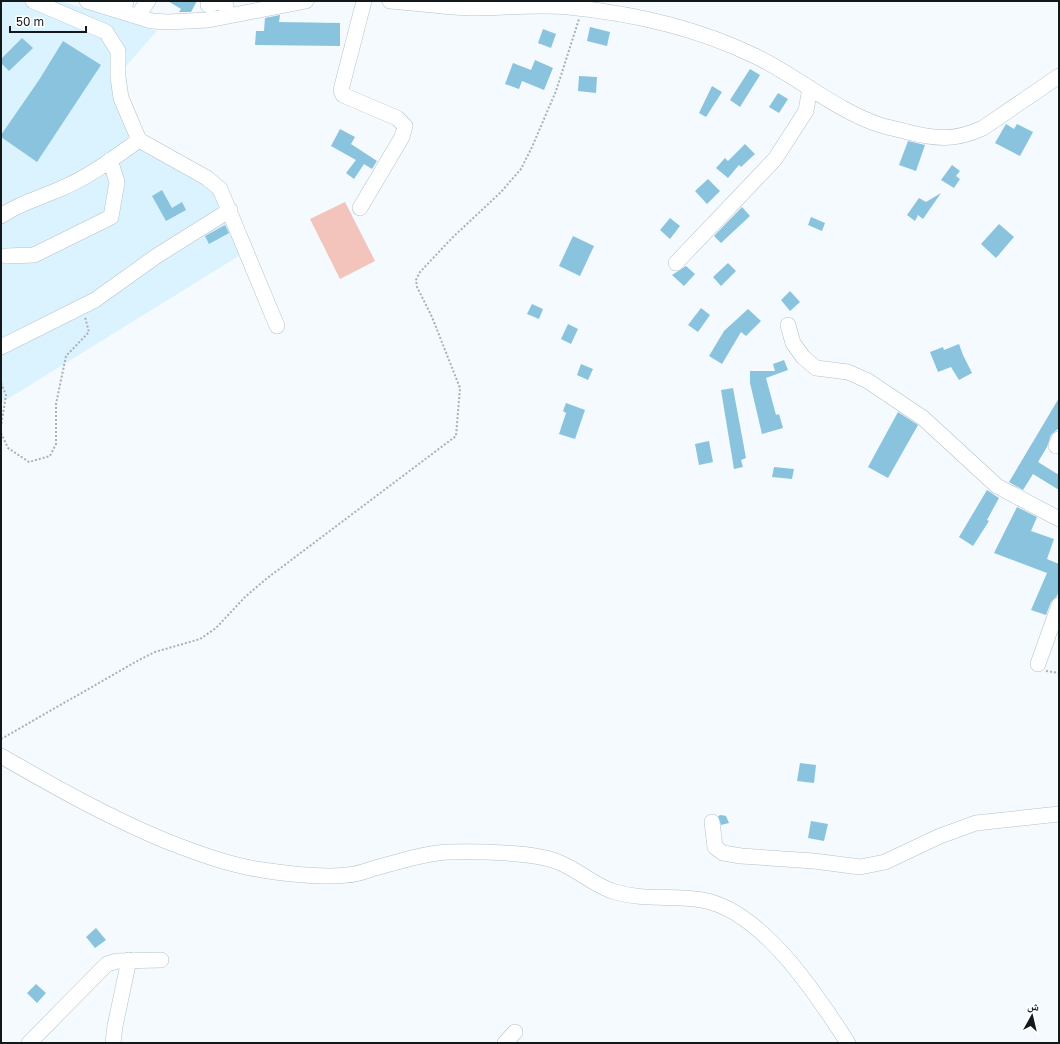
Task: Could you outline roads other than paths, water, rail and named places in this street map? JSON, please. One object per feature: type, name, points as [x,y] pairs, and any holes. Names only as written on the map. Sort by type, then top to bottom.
[{"type":"street","points":[[33,1],[106,32],[118,51],[118,77],[121,98],[139,140],[207,178],[220,189],[277,326]]},
{"type":"street","points":[[87,1],[152,21],[168,22],[208,20],[226,8],[306,1]]},
{"type":"street","points":[[136,16],[148,1]]},
{"type":"street","points":[[360,208],[402,137],[405,126],[397,118],[343,95],[341,90],[364,1]]},
{"type":"street","points":[[390,1],[471,8],[545,6],[582,9],[600,6],[713,39],[755,56],[858,115],[880,125],[928,137],[947,139],[970,134],[983,128],[1059,76]]},
{"type":"street","points":[[676,263],[776,159],[806,111],[810,88]]},
{"type":"street","points":[[1,216],[12,207],[60,189],[87,176],[139,140]]},
{"type":"street","points":[[6,256],[34,254],[111,217],[117,182],[110,160]]},
{"type":"street","points":[[1,347],[95,300],[158,255],[230,210]]},
{"type":"street","points":[[788,325],[794,343],[803,357],[816,368],[848,372],[868,382],[923,418],[997,486],[1059,519]]},
{"type":"street","points":[[1038,664],[1059,604]]},
{"type":"street","points":[[1,756],[60,791],[120,822],[217,860],[262,870],[302,874],[348,875],[416,856],[448,852],[539,856],[555,860],[570,867],[594,883],[616,892],[650,899],[678,898],[704,900],[728,909],[754,925],[780,951],[812,989],[848,1043]]},
{"type":"street","points":[[712,822],[715,847],[723,853],[741,856],[814,861],[860,867],[885,862],[940,836],[976,823],[1059,814]]},
{"type":"street","points":[[113,1043],[128,960]]},
{"type":"street","points":[[29,1043],[98,972],[108,964],[128,960],[161,960]]},
{"type":"street","points":[[505,1043],[515,1032]]}]
